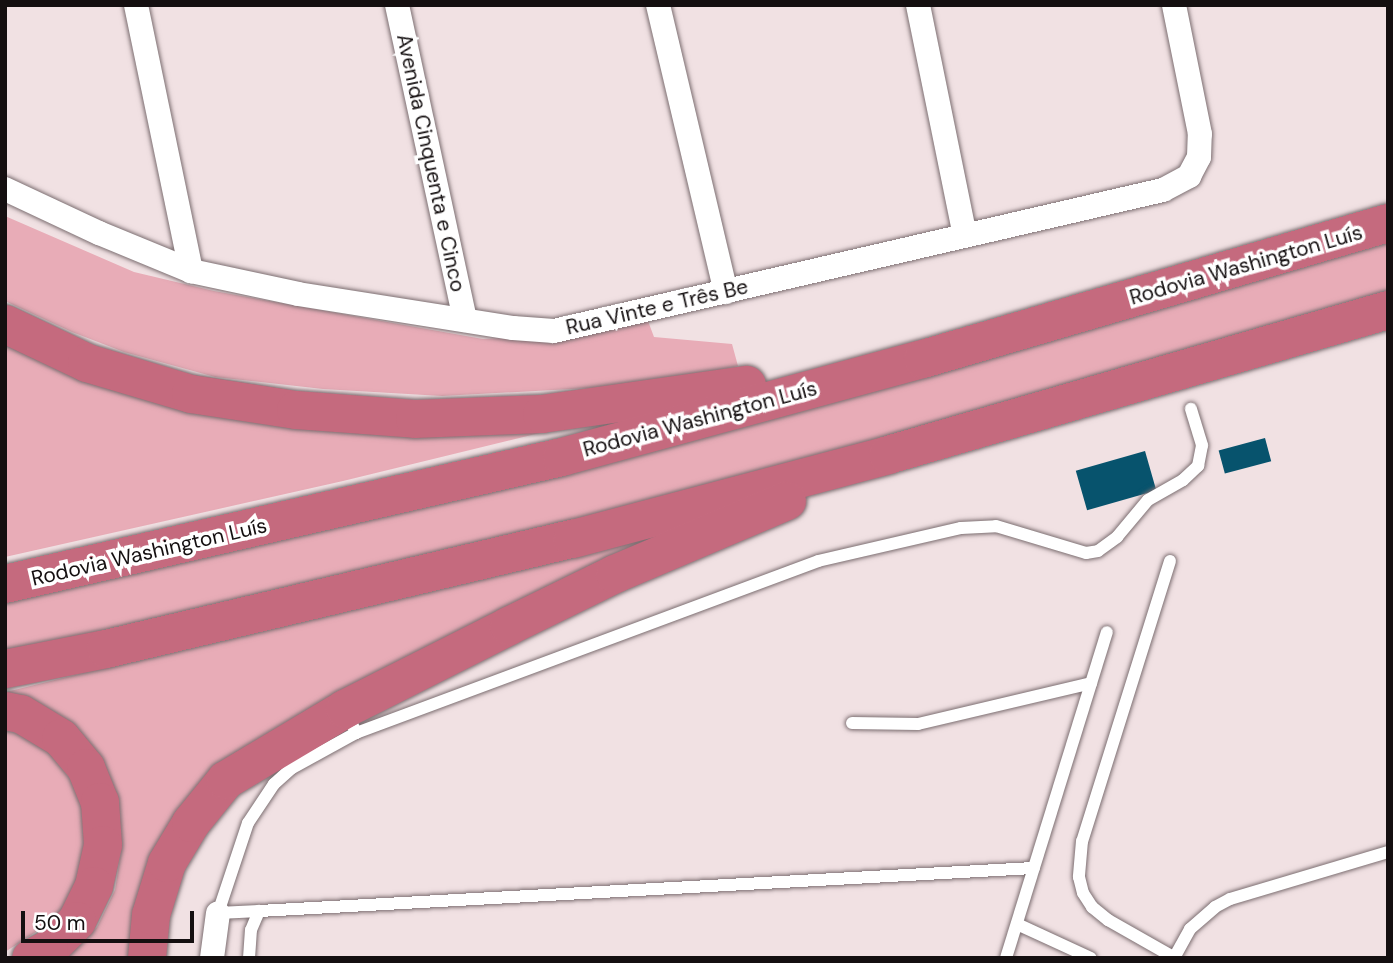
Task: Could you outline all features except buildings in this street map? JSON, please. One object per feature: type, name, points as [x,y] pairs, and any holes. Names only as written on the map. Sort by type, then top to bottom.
[{"type":"highway","name":"Rodovia Washington Luís","points":[[5,584],[562,457],[923,359],[1388,223]]},
{"type":"highway","points":[[5,669],[106,649],[573,539],[887,455],[1388,310]]},
{"type":"highway","points":[[5,324],[87,363],[191,394],[296,410],[415,419],[542,414],[923,359]]},
{"type":"highway","points":[[147,958],[151,915],[167,863],[191,823],[226,780],[350,721],[615,574],[724,529],[887,455]]},
{"type":"highway","points":[[5,711],[21,714],[61,738],[86,768],[100,802],[103,845],[94,886],[77,921],[48,949],[31,958]]},
{"type":"street","points":[[136,5],[191,271]]},
{"type":"street","name":"Avenida Cinquenta e Cinco","points":[[397,5],[465,320]]},
{"type":"street","points":[[658,5],[726,292]]},
{"type":"street","points":[[918,5],[965,235]]},
{"type":"street","name":"Rua Vinte e Três Be","points":[[5,189],[99,233],[191,271],[298,294],[554,331],[1163,190],[1189,176],[1199,157],[1200,134],[1174,5]]},
{"type":"street","points":[[212,958],[218,913]]},
{"type":"lane","points":[[1034,868],[218,913],[236,850],[259,802],[292,768],[350,721],[818,561],[984,525],[1010,529],[1086,553],[1098,551],[1117,537],[1149,500],[1183,480],[1198,466],[1202,445],[1191,409]]},
{"type":"lane","points":[[1170,561],[1082,841],[1079,877],[1083,893],[1092,907],[1108,920],[1175,958],[1190,929],[1215,907],[1230,899],[1388,852]]},
{"type":"lane","points":[[1006,958],[1107,632]]},
{"type":"lane","points":[[852,723],[918,724],[1091,683]]},
{"type":"lane","points":[[249,958],[251,930],[260,911]]},
{"type":"lane","points":[[1017,924],[1091,958]]},
{"type":"shaded area","points":[[5,216],[134,272],[214,291],[483,339],[549,336],[648,321],[654,337],[732,344],[738,366],[678,379],[626,386],[442,396],[323,389],[215,377],[124,352],[72,332],[5,301]]},
{"type":"shaded area","points":[[1388,240],[1388,294],[1141,367],[579,521],[5,653],[5,597]]},
{"type":"shaded area","points":[[5,341],[18,347],[548,431],[343,481],[5,557]]},
{"type":"shaded area","points":[[718,517],[242,752],[135,958],[67,958],[97,927],[115,890],[121,851],[37,703],[6,692]]},
{"type":"shaded area","points":[[5,730],[39,740],[74,784],[84,813],[88,841],[72,899],[54,920],[5,952]]}]
